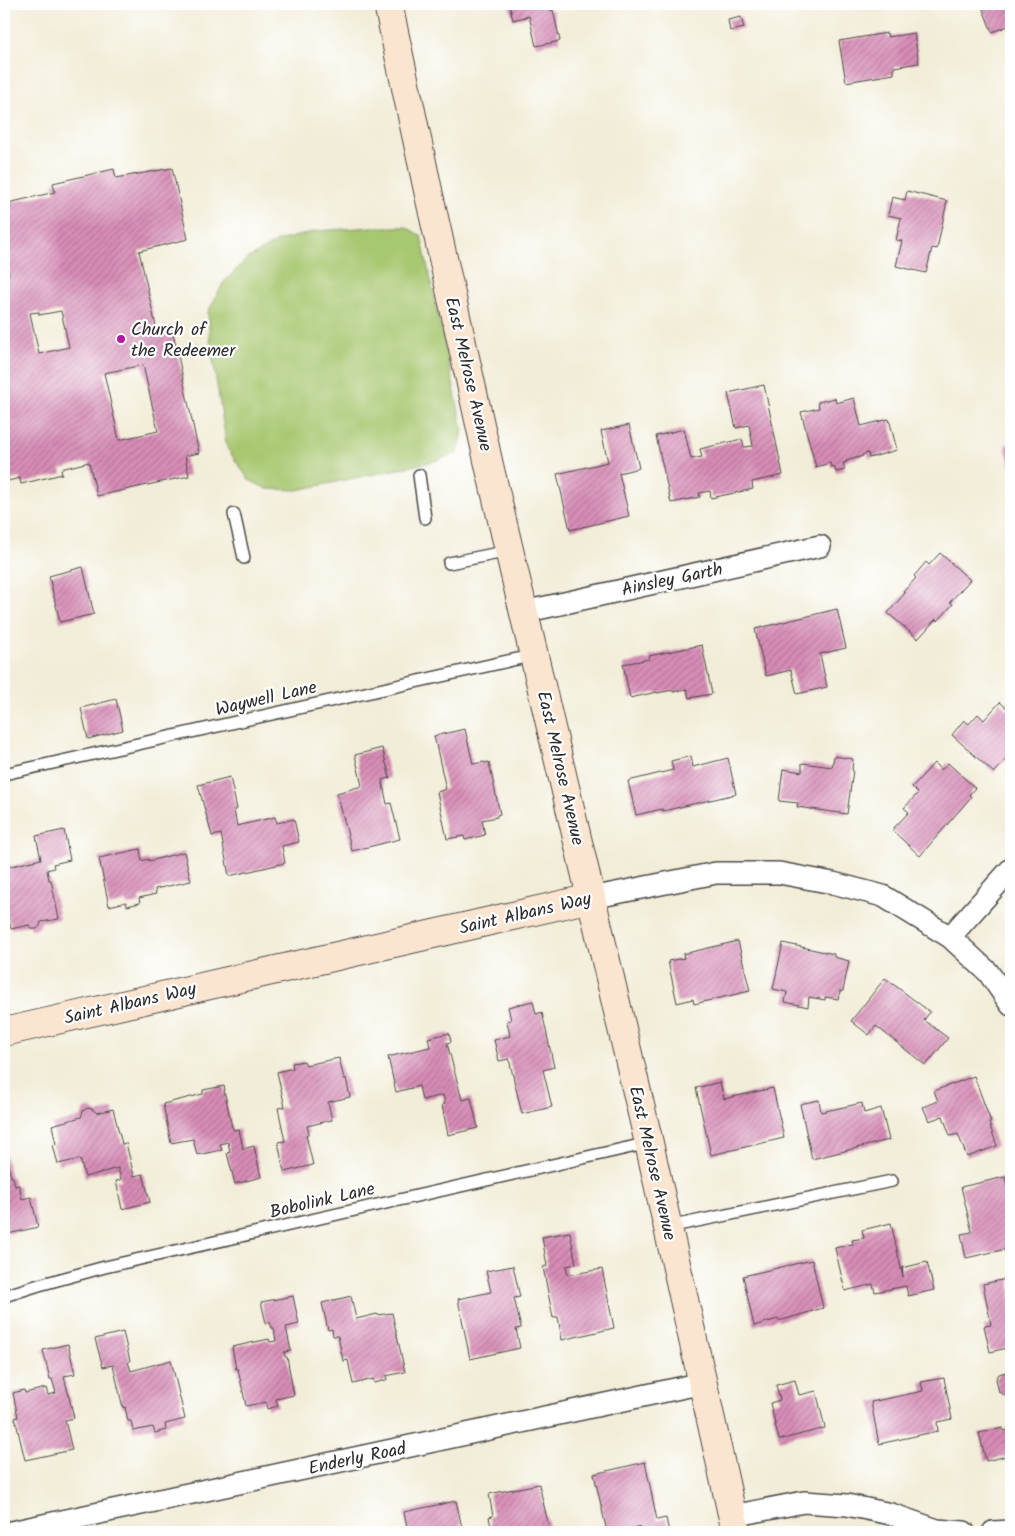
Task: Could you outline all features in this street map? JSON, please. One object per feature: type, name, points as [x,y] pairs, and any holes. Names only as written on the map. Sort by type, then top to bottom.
[{"type":"street","name":"East Melrose Avenue","points":[[388,4],[430,202],[509,551],[649,1143],[734,1524]]},
{"type":"street","name":"Ainsley Garth","points":[[524,612],[820,546]]},
{"type":"street","points":[[950,937],[1011,868]]},
{"type":"street","name":"Saint Albans Way","points":[[4,1032],[591,898],[716,873],[778,873],[833,883],[883,896],[950,937],[988,972],[1011,1005]]},
{"type":"street","name":"Enderly Road","points":[[11,1532],[704,1383]]},
{"type":"street","points":[[734,1524],[804,1502],[839,1504],[891,1514],[937,1530],[964,1532]]},
{"type":"street","points":[[993,1532],[1011,1531]]},
{"type":"lane","points":[[419,475],[425,518]]},
{"type":"lane","points":[[234,514],[244,558]]},
{"type":"lane","points":[[449,563],[509,551]]},
{"type":"lane","name":"Waywell Lane","points":[[4,774],[535,655]]},
{"type":"lane","name":"Bobolink Lane","points":[[4,1296],[105,1267],[649,1143]]},
{"type":"lane","points":[[668,1228],[892,1181]]},
{"type":"green space","points":[[372,227],[406,227],[421,236],[463,430],[458,453],[431,462],[298,490],[267,489],[249,480],[227,448],[210,341],[208,312],[224,282],[247,259],[278,241],[317,231]]},
{"type":"building","points":[[509,4],[547,4],[549,10],[553,10],[560,41],[536,46],[529,16],[513,20]]},
{"type":"building","points":[[981,4],[1011,4],[1011,25],[992,32]]},
{"type":"building","points":[[741,17],[744,28],[730,31],[728,20]]},
{"type":"building","points":[[887,33],[888,37],[914,33],[919,63],[894,67],[894,74],[846,82],[839,41]]},
{"type":"building","name":"Church of the Redeemer","points":[[172,168],[188,239],[139,251],[157,331],[172,328],[199,453],[185,456],[189,476],[97,496],[89,462],[61,469],[62,474],[21,484],[20,478],[4,482],[4,276],[9,275],[4,253],[4,204],[55,192],[53,183],[114,169],[116,178]],"holes":[[[61,311],[69,347],[39,354],[30,313],[39,312],[39,315]],[[143,365],[158,431],[119,440],[104,373]]]},
{"type":"building","points":[[907,191],[947,201],[937,249],[932,248],[926,273],[896,266],[902,241],[896,240],[901,218],[888,215],[892,197],[905,200]]},
{"type":"building","points":[[764,385],[783,475],[752,482],[753,489],[711,498],[710,491],[699,493],[700,497],[671,503],[656,436],[684,429],[691,459],[702,457],[700,449],[742,439],[744,447],[753,446],[749,425],[736,428],[728,393]]},
{"type":"building","points":[[835,398],[836,403],[854,398],[861,426],[889,419],[897,450],[869,458],[868,453],[862,455],[846,461],[843,463],[845,470],[836,472],[834,466],[831,467],[830,463],[816,467],[801,412],[819,408],[818,402]]},
{"type":"building","points":[[629,425],[639,468],[619,473],[629,516],[570,530],[557,474],[608,462],[601,431]]},
{"type":"building","points":[[1011,444],[1011,469],[1005,445]]},
{"type":"building","points":[[940,553],[970,580],[950,602],[953,604],[918,639],[888,613],[905,593],[903,592],[916,578],[914,576],[926,562],[929,565]]},
{"type":"building","points":[[83,567],[94,614],[60,622],[49,576]]},
{"type":"building","points":[[837,609],[846,648],[820,654],[827,687],[797,694],[791,670],[766,676],[755,629]]},
{"type":"building","points":[[702,645],[712,694],[689,698],[687,689],[673,692],[673,690],[657,692],[630,698],[623,664],[650,659],[649,656]]},
{"type":"building","points":[[116,699],[123,730],[88,739],[81,708]]},
{"type":"building","points":[[1000,702],[1011,712],[1011,754],[994,773],[952,735],[964,720],[969,724],[978,714],[984,720]]},
{"type":"building","points":[[465,729],[473,764],[489,762],[500,814],[497,817],[482,820],[485,835],[465,840],[464,836],[447,839],[437,792],[446,789],[434,736]]},
{"type":"building","points":[[382,748],[390,778],[382,780],[387,804],[391,803],[400,839],[352,851],[337,793],[362,786],[355,755]]},
{"type":"building","points":[[691,756],[693,767],[728,758],[736,794],[663,811],[662,809],[636,815],[628,781],[673,770],[671,761]]},
{"type":"building","points":[[834,756],[853,759],[847,814],[797,807],[798,803],[779,801],[783,769],[802,772],[802,763],[832,767]]},
{"type":"building","points":[[934,763],[941,770],[948,763],[975,788],[969,795],[971,797],[920,856],[892,830],[909,812],[904,808],[918,793],[912,787]]},
{"type":"building","points":[[230,777],[237,809],[234,810],[237,826],[275,817],[277,823],[294,819],[299,842],[282,846],[285,863],[229,876],[221,834],[212,836],[198,785]]},
{"type":"building","points":[[64,830],[70,860],[53,864],[54,868],[47,870],[49,880],[51,880],[59,919],[41,922],[37,929],[31,929],[29,925],[11,929],[4,898],[4,869],[41,859],[36,836]]},
{"type":"building","points":[[140,849],[142,861],[184,852],[191,881],[155,889],[156,894],[139,898],[140,903],[127,906],[126,902],[109,906],[99,858]]},
{"type":"building","points":[[738,941],[750,991],[694,1004],[693,999],[677,1003],[668,961],[684,958],[683,954]]},
{"type":"building","points":[[783,943],[834,954],[834,957],[849,961],[843,991],[840,991],[838,999],[825,997],[825,1000],[809,997],[808,1007],[785,1002],[787,992],[773,989]]},
{"type":"building","points":[[885,978],[930,1012],[924,1020],[948,1038],[925,1065],[876,1026],[869,1035],[851,1021]]},
{"type":"building","points":[[533,1001],[536,1014],[542,1012],[554,1067],[543,1070],[552,1107],[522,1114],[509,1059],[499,1061],[494,1040],[510,1036],[507,1021],[511,1020],[508,1007]]},
{"type":"building","points":[[449,1033],[451,1042],[447,1043],[462,1100],[471,1098],[478,1128],[448,1135],[442,1105],[445,1104],[443,1095],[422,1100],[419,1086],[396,1092],[388,1057],[430,1047],[428,1038]]},
{"type":"building","points":[[339,1058],[350,1097],[328,1102],[332,1120],[307,1126],[309,1133],[306,1135],[313,1165],[284,1172],[278,1142],[285,1141],[278,1108],[285,1107],[277,1072],[293,1068],[292,1063],[304,1061],[306,1065]]},
{"type":"building","points":[[974,1076],[991,1122],[989,1123],[997,1146],[967,1157],[958,1134],[950,1136],[943,1116],[929,1121],[923,1107],[938,1101],[934,1091]]},
{"type":"building","points":[[720,1082],[724,1099],[773,1088],[784,1138],[711,1155],[696,1088]]},
{"type":"building","points":[[224,1086],[232,1127],[234,1130],[239,1129],[243,1149],[254,1146],[261,1177],[235,1184],[227,1153],[230,1152],[228,1142],[220,1144],[222,1150],[197,1155],[193,1139],[171,1143],[163,1104],[203,1094],[203,1090]]},
{"type":"building","points":[[819,1100],[821,1112],[862,1103],[864,1113],[881,1108],[889,1140],[812,1159],[800,1104]]},
{"type":"building","points":[[87,1108],[97,1113],[113,1109],[122,1144],[126,1143],[134,1176],[143,1174],[150,1202],[122,1209],[116,1181],[121,1180],[118,1168],[85,1177],[80,1159],[58,1164],[53,1145],[56,1144],[52,1125],[81,1117],[83,1111]]},
{"type":"building","points":[[4,1150],[11,1177],[13,1177],[15,1186],[19,1185],[22,1199],[31,1197],[38,1227],[8,1234],[4,1214]]},
{"type":"building","points":[[1005,1177],[1011,1205],[1011,1248],[966,1258],[961,1234],[972,1232],[961,1187]]},
{"type":"building","points":[[891,1223],[903,1277],[902,1268],[927,1262],[934,1290],[908,1296],[906,1286],[875,1292],[873,1284],[845,1291],[835,1248],[853,1244],[852,1240],[864,1238],[862,1230]]},
{"type":"building","points":[[570,1232],[576,1264],[566,1266],[568,1275],[602,1269],[614,1328],[562,1340],[558,1317],[553,1318],[543,1267],[547,1266],[542,1237]]},
{"type":"building","points":[[812,1260],[823,1308],[754,1326],[743,1276]]},
{"type":"building","points":[[513,1266],[520,1297],[514,1298],[521,1328],[516,1329],[520,1348],[470,1359],[458,1299],[491,1292],[486,1271]]},
{"type":"building","points":[[1011,1278],[1011,1347],[990,1352],[984,1326],[991,1325],[983,1284]]},
{"type":"building","points":[[293,1296],[299,1324],[286,1327],[291,1351],[284,1352],[285,1357],[287,1357],[294,1395],[276,1399],[278,1406],[267,1409],[266,1402],[246,1406],[232,1347],[269,1339],[270,1342],[276,1341],[274,1328],[272,1328],[270,1322],[266,1323],[261,1302]]},
{"type":"building","points":[[351,1296],[356,1319],[392,1313],[405,1372],[386,1376],[387,1380],[374,1383],[373,1379],[353,1384],[348,1360],[343,1361],[338,1336],[333,1336],[332,1329],[328,1330],[322,1303]]},
{"type":"building","points":[[123,1332],[131,1371],[171,1360],[185,1419],[165,1424],[166,1430],[155,1433],[153,1427],[133,1431],[131,1421],[128,1421],[125,1407],[123,1408],[113,1365],[103,1367],[95,1339]]},
{"type":"building","points":[[68,1344],[75,1374],[64,1376],[74,1418],[65,1420],[72,1450],[25,1460],[15,1418],[18,1417],[13,1393],[24,1390],[25,1393],[46,1388],[48,1395],[56,1393],[52,1379],[50,1379],[43,1350]]},
{"type":"building","points":[[1011,1371],[1011,1394],[1004,1395],[999,1392],[996,1379],[999,1374]]},
{"type":"building","points":[[944,1378],[952,1419],[937,1422],[938,1431],[879,1444],[871,1402],[923,1391],[921,1382]]},
{"type":"building","points":[[795,1380],[799,1395],[816,1391],[825,1428],[779,1440],[770,1403],[780,1400],[776,1385]]},
{"type":"building","points":[[1008,1427],[1011,1427],[1011,1455],[986,1461],[979,1433],[1003,1428],[1003,1431],[1008,1430]]},
{"type":"building","points":[[645,1462],[657,1520],[666,1518],[669,1532],[641,1532],[640,1527],[607,1532],[594,1474]]},
{"type":"building","points":[[539,1484],[550,1532],[492,1532],[489,1517],[493,1516],[489,1494]]},
{"type":"building","points":[[456,1501],[463,1532],[408,1532],[404,1512]]},
{"type":"place","name":"Church of the Redeemer","points":[[121,339]]}]
